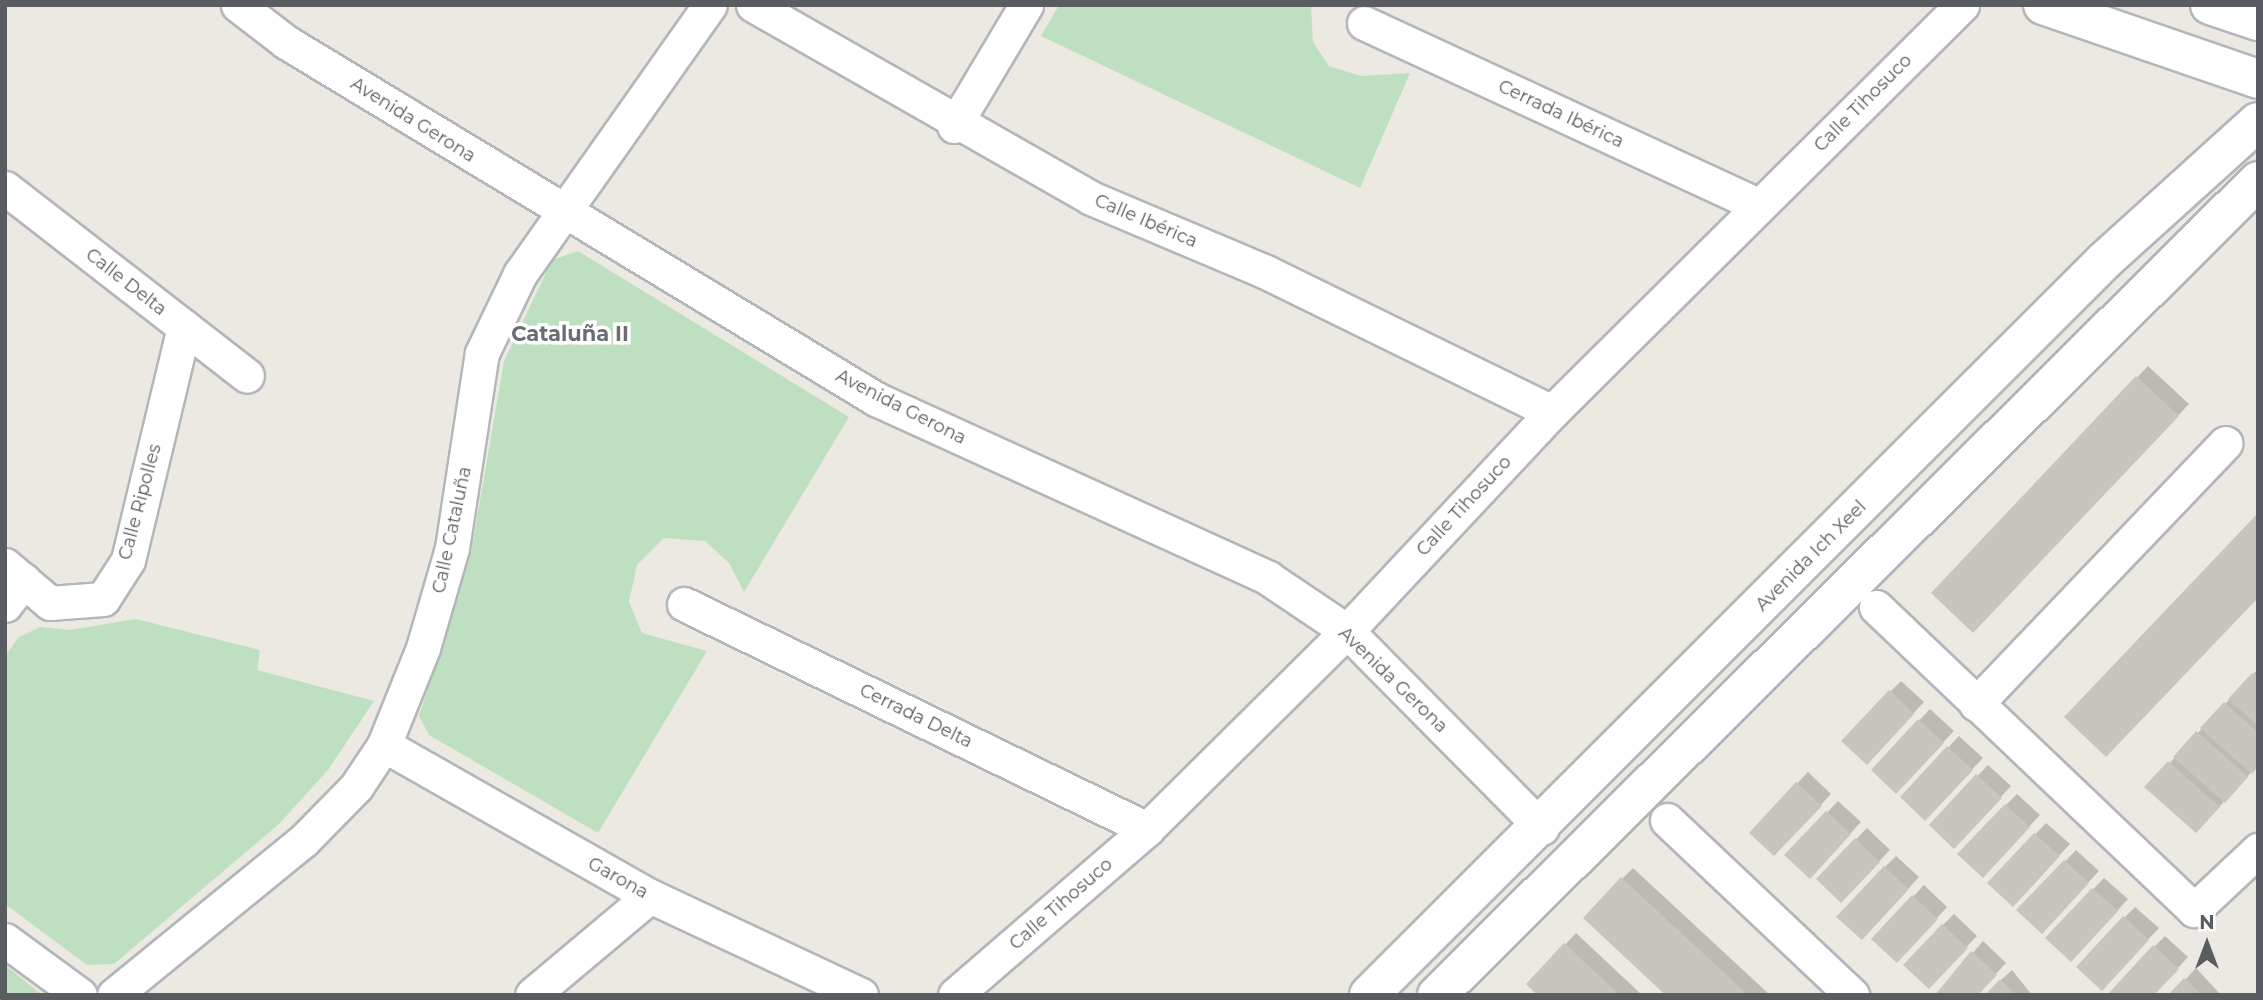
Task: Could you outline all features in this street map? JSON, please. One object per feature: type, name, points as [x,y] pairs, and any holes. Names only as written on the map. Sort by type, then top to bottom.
[{"type":"street","name":"Avenida Gerona","points":[[238,5],[286,42],[876,399],[1268,578],[1348,631],[1542,828]]},
{"type":"street","name":"Calle Cataluña","points":[[114,995],[303,841],[356,787],[384,745],[423,648],[452,548],[482,353],[520,274],[710,5]]},
{"type":"street","name":"Calle Ibérica","points":[[753,5],[954,125],[1091,198],[1266,272],[1552,412]]},
{"type":"street","points":[[954,125],[1026,5]]},
{"type":"street","name":"Calle Tihosuco","points":[[955,995],[1147,829],[1348,631],[1552,412],[1962,5]]},
{"type":"street","points":[[2043,5],[2258,79]]},
{"type":"street","points":[[2210,5],[2258,21]]},
{"type":"street","name":"Cerrada Ibérica","points":[[1364,23],[1758,205]]},
{"type":"street","name":"Avenida Ich Xeel","points":[[1368,995],[1542,828],[2104,261],[2258,122]]},
{"type":"street","points":[[1437,995],[2258,181]]},
{"type":"street","name":"Calle Delta","points":[[5,188],[247,376]]},
{"type":"street","name":"Calle Ripolles","points":[[12,584],[50,603],[103,599],[128,560],[184,327]]},
{"type":"street","points":[[1976,704],[2225,443]]},
{"type":"street","name":"Cerrada Delta","points":[[684,604],[1147,829]]},
{"type":"street","points":[[1876,607],[2193,910],[2256,854]]},
{"type":"street","name":"Garona","points":[[384,745],[650,896],[861,995]]},
{"type":"street","points":[[1667,820],[1852,995]]},
{"type":"street","points":[[532,995],[650,896]]},
{"type":"street","points":[[5,940],[80,995]]},
{"type":"green space","points":[[1059,5],[1311,5],[1313,42],[1329,66],[1361,76],[1410,73],[1360,188],[1041,36]]},
{"type":"green space","points":[[578,251],[849,417],[744,592],[729,563],[705,541],[664,538],[637,565],[629,602],[642,633],[707,651],[598,833],[429,735],[419,716],[471,553],[504,361],[552,260]]},
{"type":"green space","points":[[136,619],[260,650],[257,670],[374,701],[328,770],[279,824],[114,964],[87,965],[5,904],[5,656],[19,637],[40,627],[70,630]]},
{"type":"green space","points":[[5,965],[42,995],[5,995]]},
{"type":"building","points":[[2136,376],[2179,416],[1973,633],[1931,593]]},
{"type":"building","points":[[2258,513],[2258,598],[2106,757],[2064,717]]},
{"type":"building","points":[[2252,673],[2258,678],[2258,725],[2228,699]]},
{"type":"building","points":[[1889,690],[1914,714],[1867,765],[1841,741]]},
{"type":"building","points":[[2224,702],[2258,733],[2258,767],[2252,774],[2200,728]]},
{"type":"building","points":[[1918,719],[1944,743],[1896,794],[1871,770]]},
{"type":"building","points":[[2196,731],[2248,777],[2225,803],[2173,757]]},
{"type":"building","points":[[1947,746],[1973,770],[1925,821],[1900,797]]},
{"type":"building","points":[[2168,761],[2220,807],[2196,833],[2144,787]]},
{"type":"building","points":[[1976,774],[2002,798],[1954,849],[1929,825]]},
{"type":"building","points":[[1796,782],[1822,806],[1774,856],[1749,833]]},
{"type":"building","points":[[2005,804],[2030,827],[1983,878],[1957,854]]},
{"type":"building","points":[[1826,811],[1851,834],[1810,879],[1784,855]]},
{"type":"building","points":[[2034,833],[2060,856],[2013,907],[1987,883]]},
{"type":"building","points":[[1855,838],[1880,862],[1841,903],[1816,879]]},
{"type":"building","points":[[2064,860],[2089,883],[2042,934],[2016,910]]},
{"type":"building","points":[[1884,866],[1909,889],[1862,940],[1836,917]]},
{"type":"building","points":[[1621,877],[1748,995],[1665,995],[1583,918]]},
{"type":"building","points":[[2092,888],[2118,911],[2071,962],[2045,938]]},
{"type":"building","points":[[1912,895],[1938,919],[1897,963],[1871,939]]},
{"type":"building","points":[[2123,916],[2149,940],[2102,991],[2076,967]]},
{"type":"building","points":[[1942,924],[1968,948],[1929,989],[1903,965]]},
{"type":"building","points":[[1564,943],[1620,995],[1537,995],[1526,984]]},
{"type":"building","points":[[2153,945],[2179,969],[2154,995],[2107,995]]},
{"type":"building","points":[[1971,951],[1997,975],[1978,995],[1935,995]]},
{"type":"building","points":[[2184,978],[2202,995],[2168,995]]},
{"type":"building","points":[[2000,979],[2016,995],[1985,995]]},
{"type":"district","name":"Cataluña II","points":[[570,334]]}]
